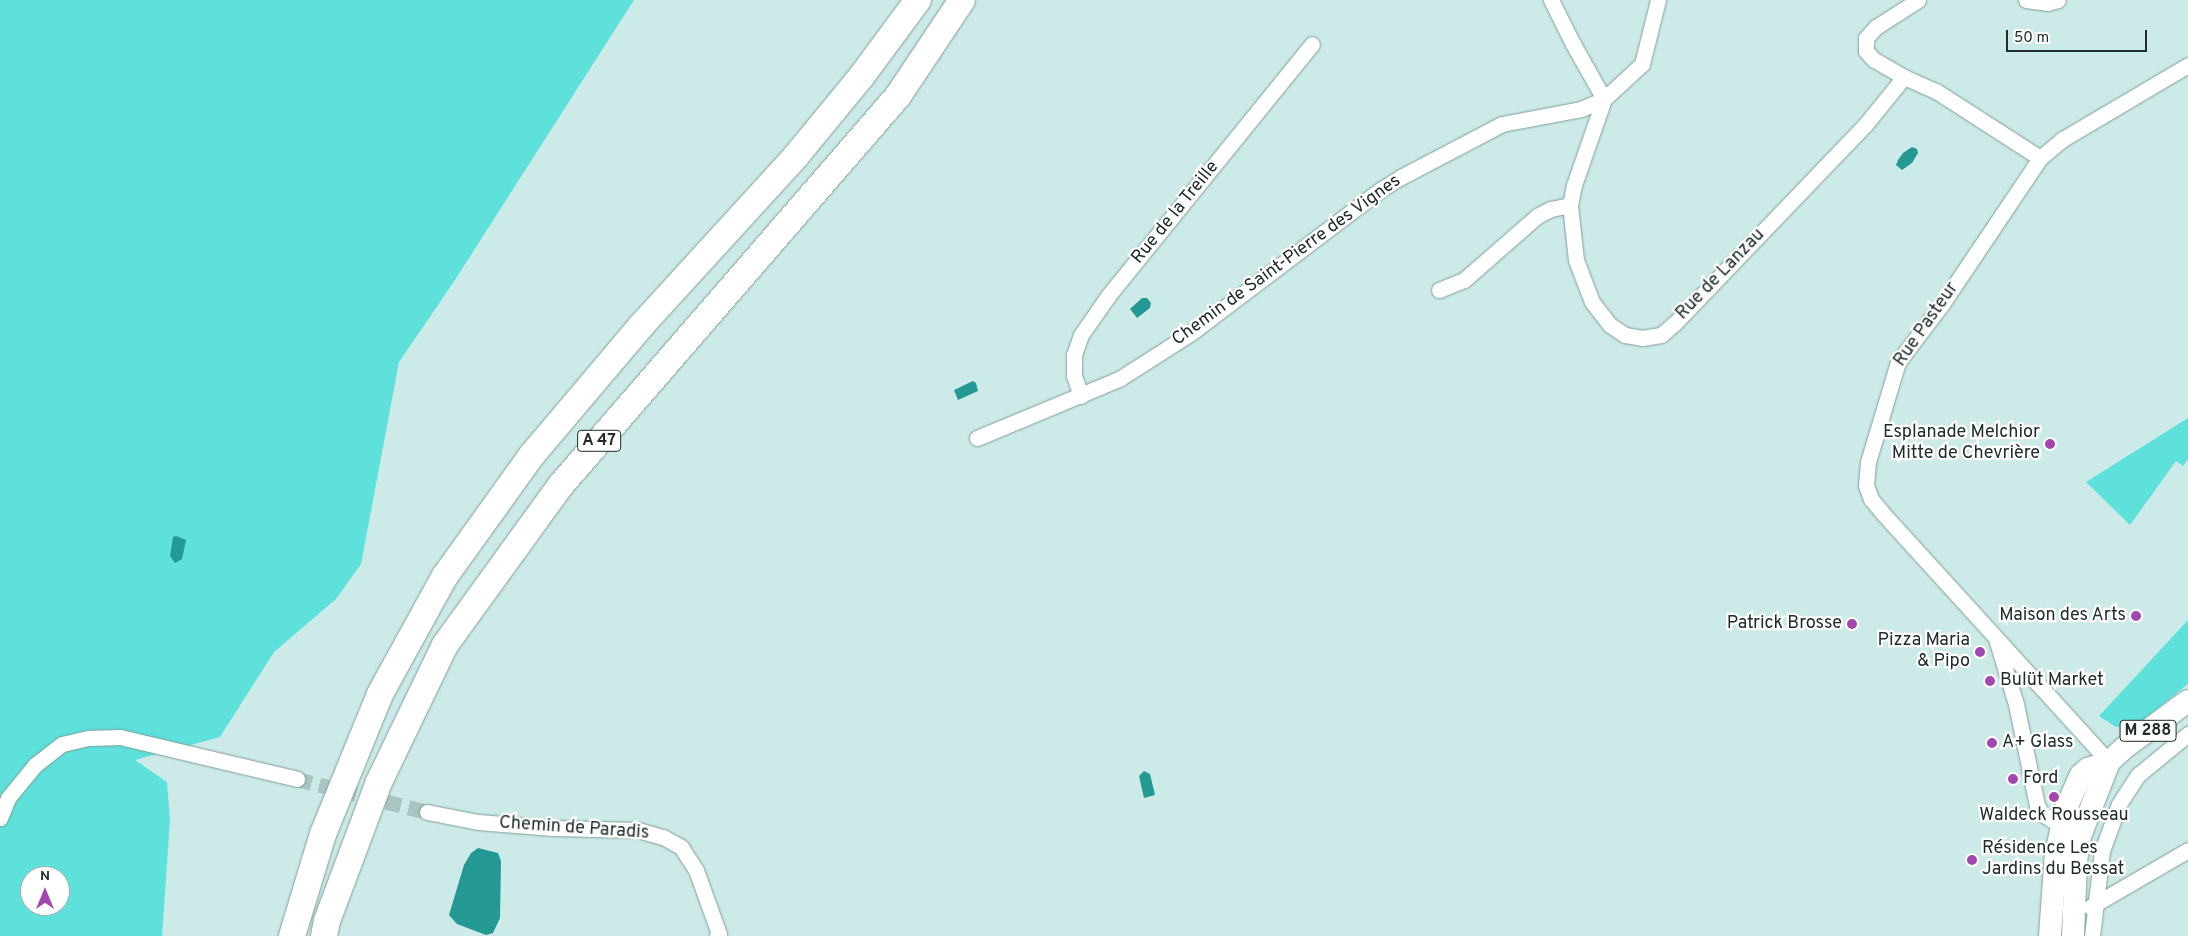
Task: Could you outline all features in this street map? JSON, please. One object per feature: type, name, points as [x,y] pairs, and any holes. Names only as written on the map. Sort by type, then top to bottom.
[{"type":"highway","name":"A 47","points":[[292,936],[323,834],[365,728],[384,686],[445,576],[532,455],[571,407],[641,326],[796,156],[861,77],[918,0]]},
{"type":"highway","name":"A 47","points":[[324,936],[327,921],[379,782],[446,645],[561,485],[898,96],[962,0]]},
{"type":"main road","name":"M 288","points":[[2081,918],[2076,861],[2080,836],[2109,762],[2124,748],[2188,701]]},
{"type":"main road","name":"M 288","points":[[2050,936],[2056,853],[2066,806],[2081,775],[2088,768],[2109,762]]},
{"type":"street","points":[[1551,0],[1604,99]]},
{"type":"street","name":"Chemin de Saint-Pierre des Vignes","points":[[977,438],[1119,379],[1191,333],[1380,190],[1401,177],[1502,124],[1581,109],[1604,99],[1642,64],[1658,0]]},
{"type":"street","points":[[1918,0],[1876,27],[1866,38],[1866,51],[1874,60],[1904,77],[1936,91],[2040,158]]},
{"type":"street","points":[[2026,0],[2047,3],[2058,0]]},
{"type":"street","name":"Rue de la Treille","points":[[1081,396],[1074,376],[1074,354],[1081,335],[1108,296],[1312,44]]},
{"type":"street","name":"Rue Pasteur","points":[[2109,762],[1871,499],[1866,485],[1868,462],[1898,362],[1942,304],[2040,158],[2063,139],[2188,65]]},
{"type":"street","name":"Rue de Lanzau","points":[[1604,99],[1574,185],[1570,205],[1576,260],[1592,302],[1610,325],[1625,335],[1642,338],[1660,335],[1675,323],[1864,125],[1904,77]]},
{"type":"street","points":[[1439,290],[1464,280],[1537,216],[1552,209],[1570,205]]},
{"type":"street","name":"Rue Pasteur","points":[[1996,639],[2016,704],[2041,813],[2061,826]]},
{"type":"street","points":[[2092,936],[2081,918],[2119,804],[2138,775],[2188,734]]},
{"type":"street","points":[[0,818],[8,798],[35,765],[62,744],[89,738],[120,737],[297,779]]},
{"type":"street","name":"Chemin de Paradis","points":[[426,812],[478,822],[553,828],[638,830],[663,837],[680,848],[696,870],[719,934],[717,936]]},
{"type":"street","points":[[2081,918],[2188,850]]},
{"type":"shaded area","points":[[0,0],[634,0],[453,283],[399,362],[361,564],[336,599],[274,652],[220,737],[135,760],[167,782],[170,820],[162,936],[0,936]]},
{"type":"shaded area","points":[[1912,147],[1917,149],[1918,153],[1912,163],[1902,170],[1896,165],[1898,160],[1903,153]]},
{"type":"shaded area","points":[[1142,298],[1147,298],[1151,303],[1150,308],[1137,318],[1130,309]]},
{"type":"shaded area","points":[[973,381],[976,383],[978,391],[958,400],[954,390]]},
{"type":"shaded area","points":[[2188,418],[2188,459],[2183,466],[2176,461],[2130,525],[2086,482]]},
{"type":"shaded area","points":[[176,536],[186,540],[182,559],[175,563],[170,556],[173,537]]},
{"type":"shaded area","points":[[2188,620],[2188,684],[2143,720],[2130,726],[2116,727],[2099,716]]},
{"type":"shaded area","points":[[1144,771],[1150,774],[1155,795],[1144,798],[1139,776]]},
{"type":"shaded area","points":[[478,848],[498,853],[501,861],[500,918],[493,933],[486,935],[457,924],[449,915],[464,865],[471,853]]},
{"type":"tunnel","points":[[297,779],[427,812]]},
{"type":"place","name":"Esplanade Melchior Mitte de Chevrière","points":[[2050,444]]},
{"type":"place","name":"Maison des Arts","points":[[2136,616]]},
{"type":"place","name":"Patrick Brosse","points":[[1852,624]]},
{"type":"place","name":"Pizza Maria & Pipo","points":[[1980,652]]},
{"type":"place","name":"Bulüt Market","points":[[1990,681]]},
{"type":"place","name":"A+ Glass","points":[[1992,743]]},
{"type":"place","name":"Ford","points":[[2013,779]]},
{"type":"place","name":"Waldeck Rousseau","points":[[2054,797]]},
{"type":"place","name":"Résidence Les Jardins du Bessat","points":[[1972,860]]}]
